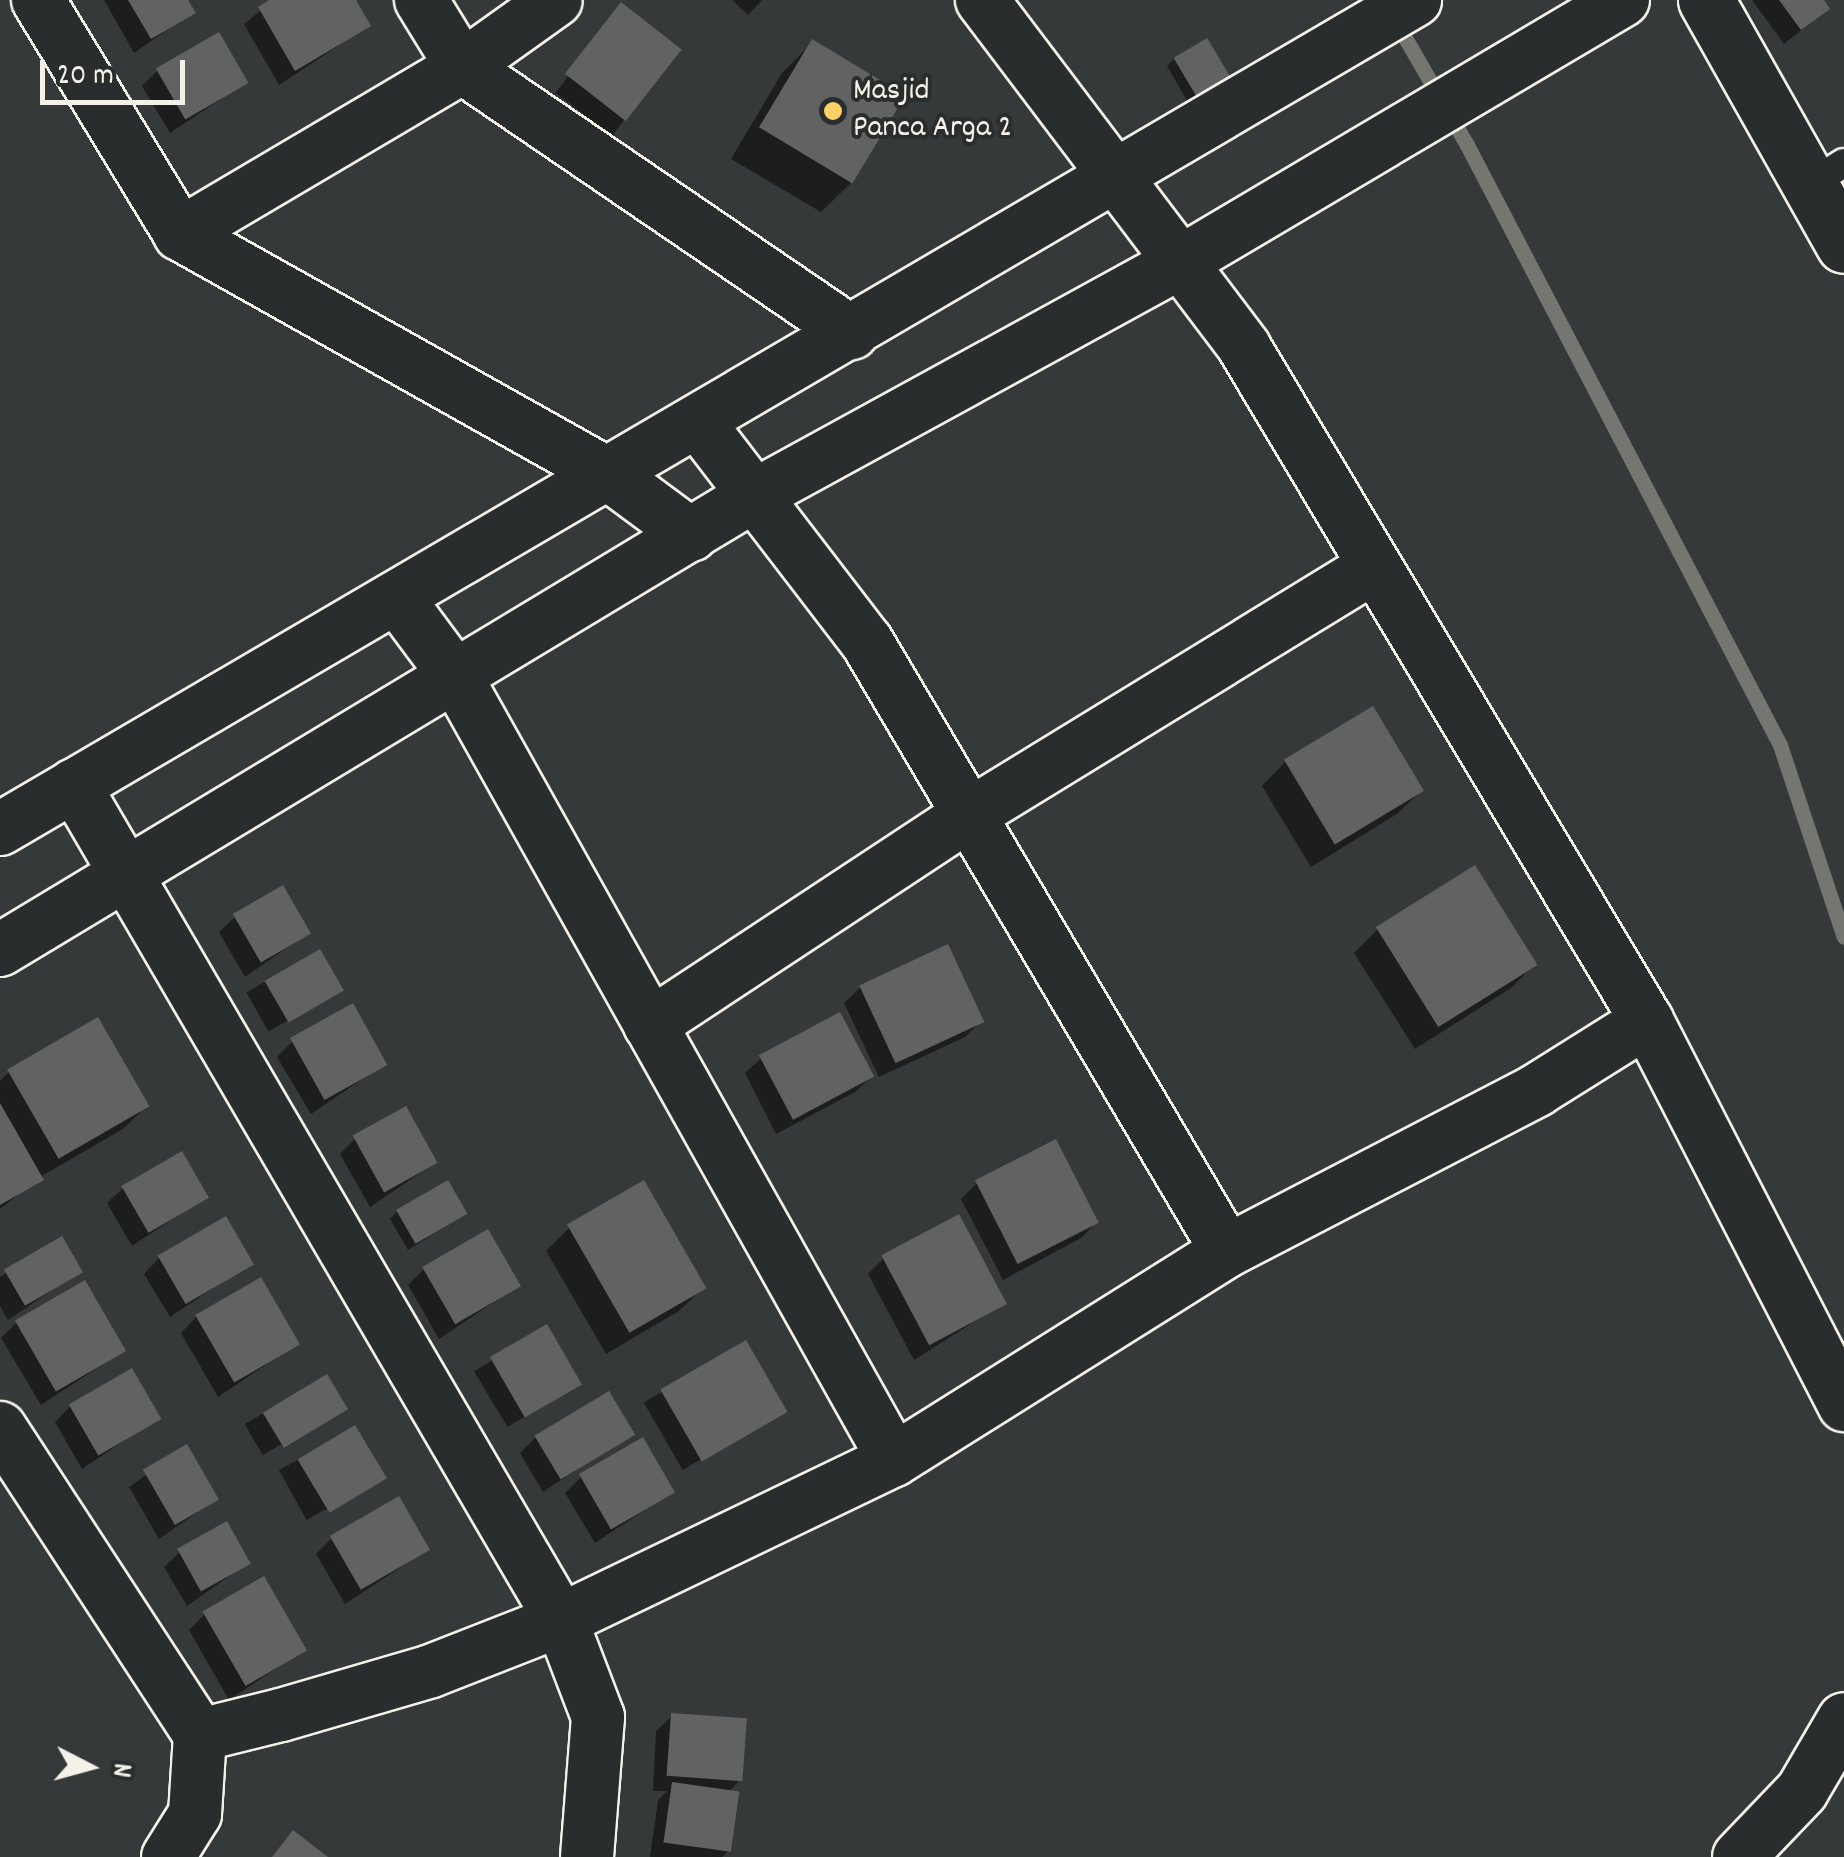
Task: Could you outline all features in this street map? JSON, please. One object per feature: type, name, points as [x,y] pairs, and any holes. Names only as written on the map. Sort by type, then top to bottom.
[{"type":"main road","points":[[1706,0],[1826,174],[1844,245]]},
{"type":"street","points":[[38,0],[180,234],[610,476],[690,535]]},
{"type":"street","points":[[420,0],[462,67],[852,333]]},
{"type":"street","points":[[180,234],[462,67],[556,0]]},
{"type":"street","points":[[982,0],[1244,347],[1647,1020],[1844,1406]]},
{"type":"street","points":[[0,829],[1117,179],[1414,0]]},
{"type":"street","points":[[0,950],[750,498],[1179,263],[1314,179],[1619,2]]},
{"type":"street","points":[[698,422],[750,498],[866,642],[1228,1251]]},
{"type":"street","points":[[650,1025],[969,815],[1375,566]]},
{"type":"street","points":[[398,600],[456,676],[894,1460]]},
{"type":"street","points":[[74,785],[560,1620],[598,1717],[587,1857]]},
{"type":"street","points":[[200,1735],[431,1671],[560,1620],[894,1460],[1228,1251],[1537,1090],[1647,1020]]},
{"type":"street","points":[[0,1428],[200,1735],[195,1814],[168,1857]]},
{"type":"street","points":[[1739,1857],[1802,1792],[1844,1719]]},
{"type":"building","points":[[128,0],[188,0],[196,13],[151,39]]},
{"type":"building","points":[[269,0],[356,0],[371,26],[295,71],[258,7]]},
{"type":"building","points":[[1779,0],[1824,0],[1830,9],[1801,30]]},
{"type":"building","points":[[621,2],[682,49],[626,121],[565,74]]},
{"type":"building","points":[[219,32],[248,83],[185,120],[156,69]]},
{"type":"building","points":[[1207,38],[1230,77],[1197,97],[1174,58]]},
{"type":"building","name":"Masjid Panca Arga 2","points":[[812,39],[905,95],[852,183],[759,127]]},
{"type":"building","points":[[1373,706],[1424,791],[1335,844],[1284,760]]},
{"type":"building","points":[[1475,865],[1538,965],[1438,1027],[1376,927]]},
{"type":"building","points":[[283,885],[311,933],[261,962],[233,914]]},
{"type":"building","points":[[948,944],[984,1022],[896,1063],[859,985]]},
{"type":"building","points":[[320,949],[344,991],[289,1023],[265,981]]},
{"type":"building","points":[[353,1003],[387,1065],[324,1100],[290,1038]]},
{"type":"building","points":[[840,1012],[874,1076],[793,1120],[759,1055]]},
{"type":"building","points":[[98,1017],[150,1106],[59,1159],[7,1070]]},
{"type":"building","points":[[0,1103],[44,1180],[0,1205]]},
{"type":"building","points":[[406,1106],[438,1163],[384,1192],[353,1136]]},
{"type":"building","points":[[1056,1139],[1099,1223],[1018,1264],[975,1180]]},
{"type":"building","points":[[182,1151],[209,1198],[148,1233],[121,1186]]},
{"type":"building","points":[[448,1180],[468,1214],[416,1244],[396,1210]]},
{"type":"building","points":[[644,1180],[707,1288],[629,1333],[567,1224]]},
{"type":"building","points":[[959,1214],[1007,1304],[929,1345],[881,1255]]},
{"type":"building","points":[[226,1216],[254,1264],[186,1304],[158,1256]]},
{"type":"building","points":[[488,1229],[521,1286],[455,1324],[422,1267]]},
{"type":"building","points":[[62,1236],[83,1272],[25,1306],[4,1270]]},
{"type":"building","points":[[261,1277],[300,1345],[234,1383],[195,1315]]},
{"type":"building","points":[[85,1280],[126,1351],[56,1392],[15,1320]]},
{"type":"building","points":[[547,1324],[582,1385],[525,1418],[490,1357]]},
{"type":"building","points":[[746,1340],[788,1412],[702,1461],[660,1390]]},
{"type":"building","points":[[132,1368],[162,1419],[98,1456],[69,1404]]},
{"type":"building","points":[[327,1374],[348,1409],[284,1448],[263,1413]]},
{"type":"building","points":[[609,1391],[635,1435],[561,1480],[534,1436]]},
{"type":"building","points":[[355,1425],[387,1478],[330,1513],[298,1460]]},
{"type":"building","points":[[643,1437],[675,1492],[611,1529],[579,1474]]},
{"type":"building","points":[[187,1444],[219,1499],[175,1525],[143,1470]]},
{"type":"building","points":[[399,1496],[430,1550],[361,1590],[330,1536]]},
{"type":"building","points":[[227,1521],[251,1564],[201,1591],[177,1549]]},
{"type":"building","points":[[264,1576],[307,1650],[246,1686],[203,1612]]},
{"type":"building","points":[[671,1713],[747,1718],[742,1781],[667,1776]]},
{"type":"building","points":[[672,1782],[739,1791],[731,1852],[664,1842]]},
{"type":"building","points":[[293,1830],[328,1857],[272,1857]]},
{"type":"waterway","points":[[1396,22],[1466,143],[1780,745],[1844,937]]},
{"type":"place","name":"Masjid Panca Arga 2","points":[[833,111]]}]
